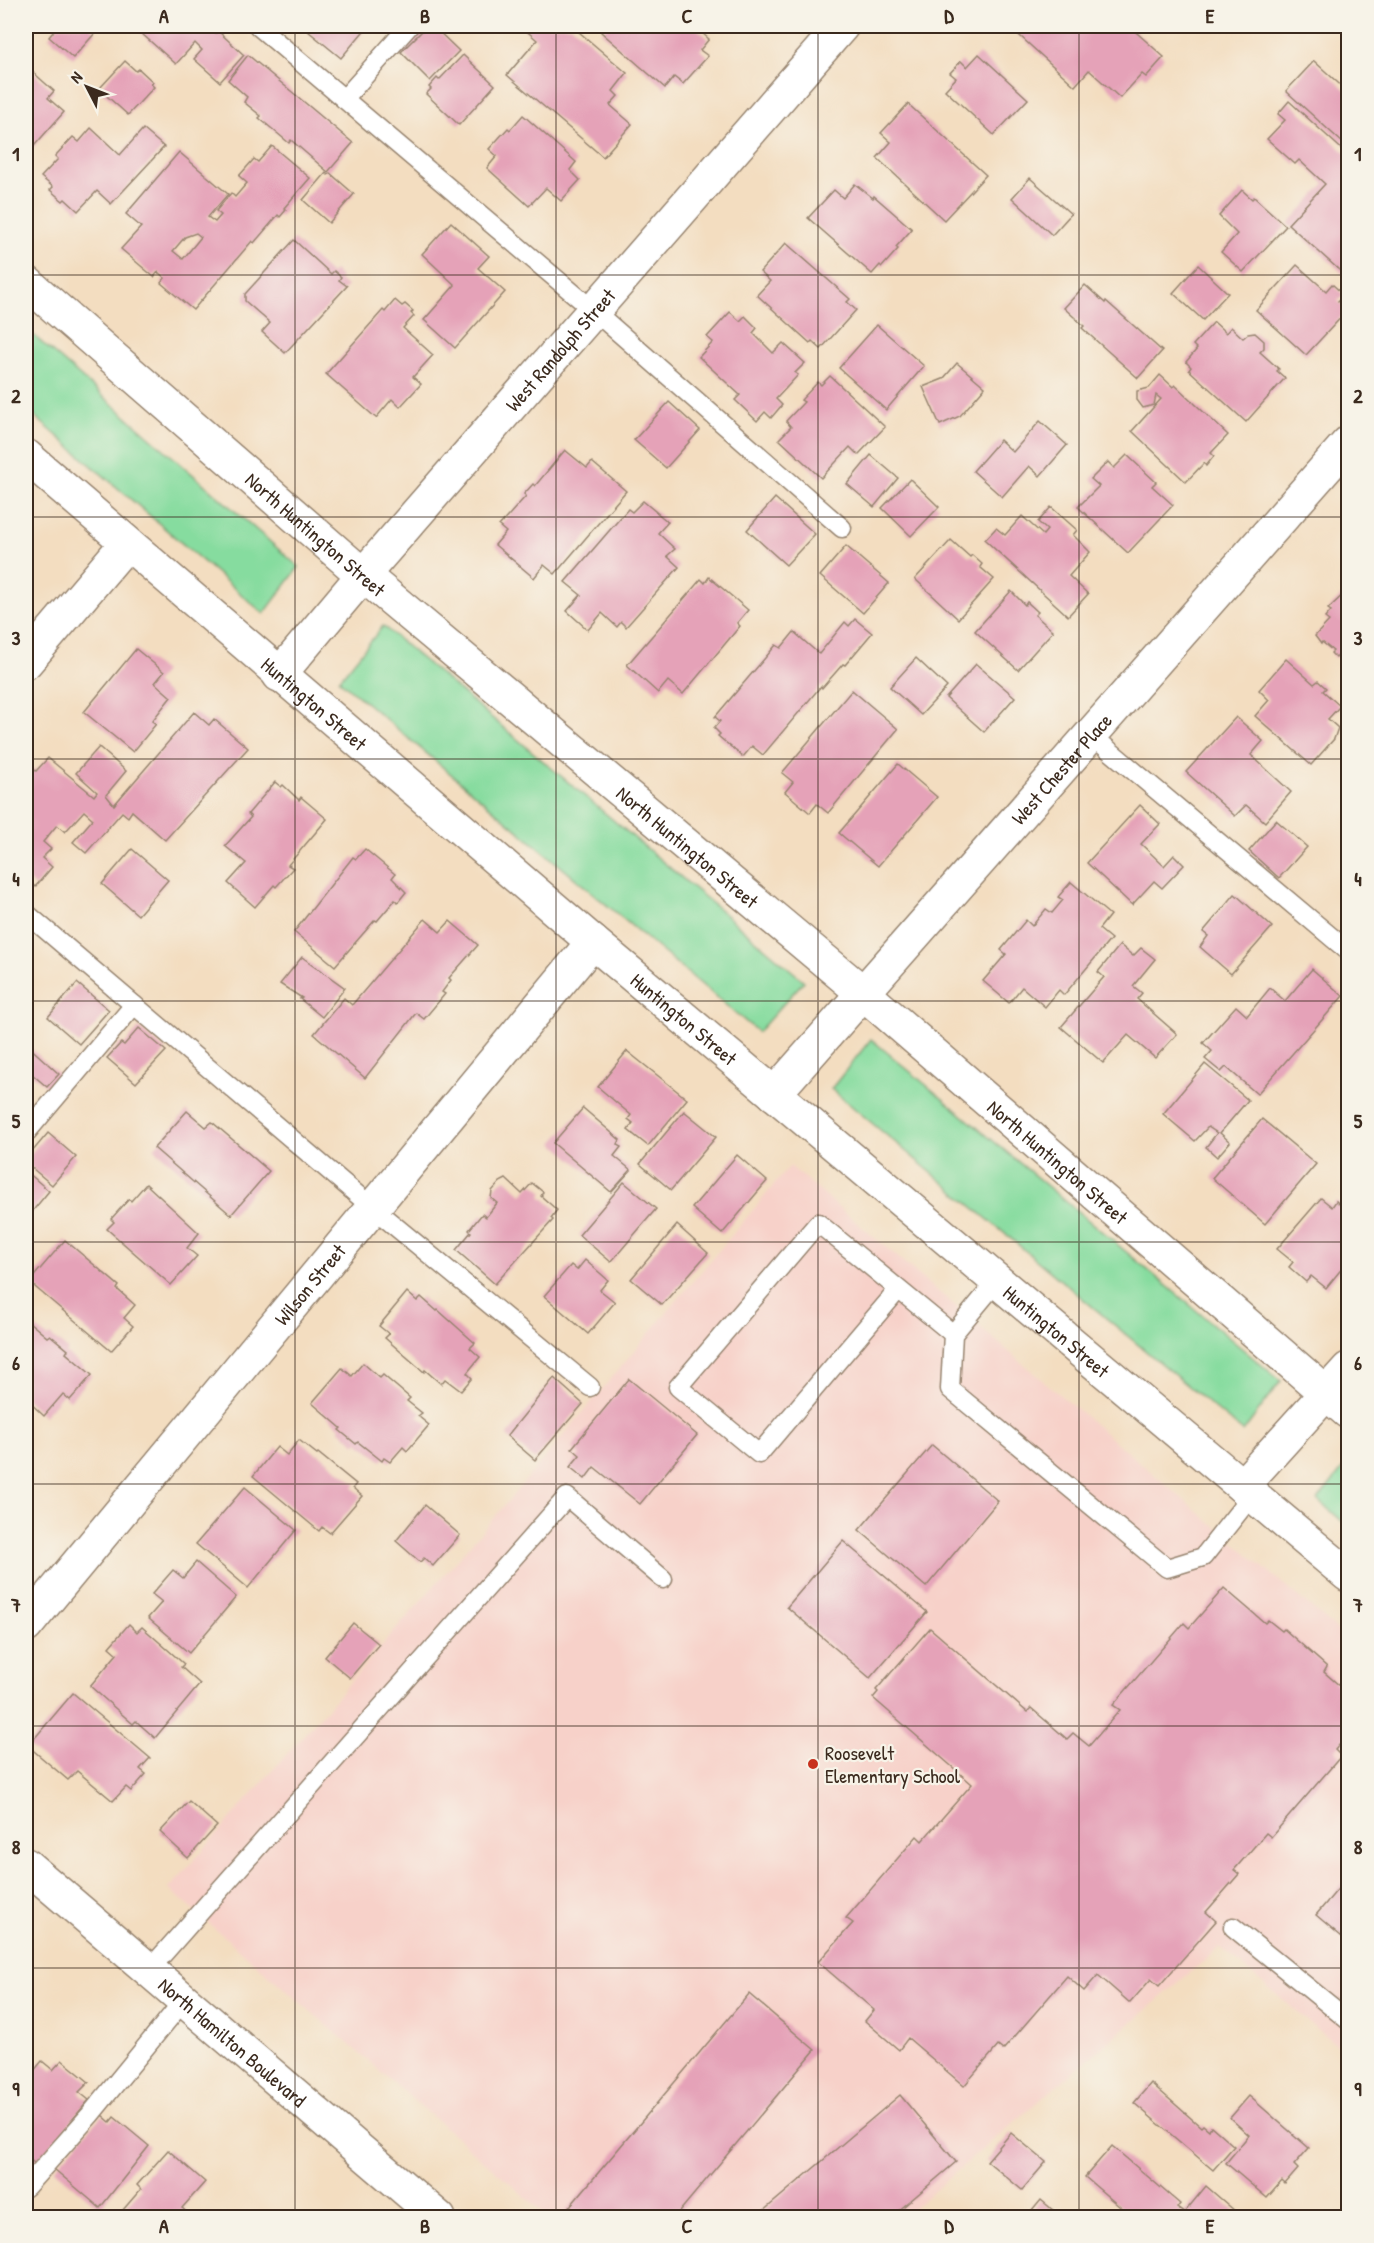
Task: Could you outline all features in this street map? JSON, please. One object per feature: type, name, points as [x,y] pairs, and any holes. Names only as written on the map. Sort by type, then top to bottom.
[{"type":"street","name":"West Randolph Street","points":[[279,675],[363,574],[842,26]]},
{"type":"street","name":"North Huntington Street","points":[[26,282],[363,574],[862,992],[1338,1403]]},
{"type":"street","name":"West Chester Place","points":[[774,1094],[1348,443]]},
{"type":"street","name":"Huntington Street","points":[[26,456],[593,942],[1348,1575]]},
{"type":"street","points":[[26,662],[126,544]]},
{"type":"street","name":"Wilson Street","points":[[26,1626],[593,942]]},
{"type":"street","points":[[1247,1490],[1338,1403],[1348,1369]]},
{"type":"street","name":"North Hamilton Boulevard","points":[[26,1865],[440,2217]]},
{"type":"lane","points":[[258,26],[593,310],[842,528]]},
{"type":"lane","points":[[344,99],[409,26]]},
{"type":"lane","points":[[1091,735],[1348,951]]},
{"type":"lane","points":[[26,913],[373,1208],[590,1387]]},
{"type":"lane","points":[[26,1133],[134,1005]]},
{"type":"lane","points":[[898,1290],[759,1454],[678,1387],[818,1223],[953,1334]]},
{"type":"lane","points":[[997,1281],[953,1334],[950,1389],[1167,1568],[1203,1557],[1247,1490]]},
{"type":"lane","points":[[149,1970],[567,1497],[663,1579]]},
{"type":"lane","points":[[1233,1927],[1348,2020]]},
{"type":"lane","points":[[26,2187],[90,2115],[184,2000]]},
{"type":"shaded area","name":"Roosevelt Elementary School","points":[[790,1166],[1348,1639],[1348,1994],[1340,2004],[1348,2011],[1348,2055],[1220,1947],[903,2217],[549,2217],[169,1889],[504,1506]]},
{"type":"green space","points":[[26,329],[299,567],[264,614],[26,409]]},
{"type":"green space","points":[[383,626],[804,981],[758,1032],[339,680]]},
{"type":"green space","points":[[871,1039],[1281,1381],[1243,1432],[831,1089]]},
{"type":"green space","points":[[1348,1462],[1348,1526],[1318,1500]]},
{"type":"building","points":[[58,26],[89,26],[96,32],[73,58],[49,37]]},
{"type":"building","points":[[133,26],[209,26],[216,33],[218,31],[244,55],[220,82],[194,59],[202,50],[195,43],[176,64]]},
{"type":"building","points":[[313,26],[368,26],[341,58],[308,31]]},
{"type":"building","points":[[427,26],[433,26],[459,51],[430,81],[401,52]]},
{"type":"building","points":[[521,26],[572,26],[627,73],[613,91],[618,96],[610,105],[632,124],[603,157],[507,75],[537,40]]},
{"type":"building","points":[[607,26],[694,26],[709,39],[700,50],[708,56],[683,84],[674,77],[665,88],[601,32]]},
{"type":"building","points":[[1009,26],[1129,26],[1164,57],[1146,77],[1142,74],[1120,98],[1089,70],[1075,86]]},
{"type":"building","points":[[979,54],[1028,99],[994,135],[945,90],[956,78],[950,73],[961,61],[967,67]]},
{"type":"building","points":[[248,55],[353,143],[328,172],[291,140],[289,143],[259,118],[261,116],[244,102],[247,97],[228,80]]},
{"type":"building","points":[[463,55],[495,85],[459,125],[426,94],[437,78],[439,80]]},
{"type":"building","points":[[125,61],[136,71],[139,69],[153,82],[151,84],[154,87],[128,115],[99,89]]},
{"type":"building","points":[[1314,61],[1348,92],[1348,139],[1344,144],[1286,91]]},
{"type":"building","points":[[27,67],[54,91],[48,98],[64,112],[26,155]]},
{"type":"building","points":[[1289,101],[1348,155],[1348,170],[1345,174],[1348,178],[1348,278],[1288,224],[1325,184],[1299,160],[1295,164],[1267,139],[1285,120],[1278,114]]},
{"type":"building","points":[[908,104],[986,175],[944,220],[877,158],[891,142],[881,133]]},
{"type":"building","points":[[523,115],[576,162],[570,170],[580,180],[561,201],[546,188],[529,206],[487,168],[497,156],[489,149]]},
{"type":"building","points":[[91,128],[120,155],[143,129],[164,147],[111,204],[97,191],[78,211],[65,199],[63,201],[50,190],[53,187],[41,177],[58,159],[55,156],[73,137],[79,142]]},
{"type":"building","points":[[272,146],[310,178],[284,208],[286,210],[280,217],[278,215],[254,243],[252,241],[193,310],[161,283],[165,278],[158,272],[154,277],[121,249],[141,227],[126,214],[179,152],[228,194],[208,217],[215,222],[221,215],[216,211],[231,193],[235,197],[247,183],[239,176],[254,159],[258,162]],"holes":[[[196,233],[201,237],[183,259],[173,251],[185,237]]]},
{"type":"building","points":[[326,173],[328,175],[330,173],[354,194],[329,223],[303,200]]},
{"type":"building","points":[[1030,178],[1071,214],[1052,235],[1012,198]]},
{"type":"building","points":[[855,184],[873,198],[874,196],[912,229],[882,267],[880,265],[872,274],[808,218],[834,190],[843,198]]},
{"type":"building","points":[[1242,190],[1252,199],[1254,197],[1286,226],[1243,272],[1221,252],[1237,234],[1219,216]]},
{"type":"building","points":[[451,222],[489,256],[478,268],[505,292],[455,348],[424,320],[455,285],[422,254]]},
{"type":"building","points":[[294,240],[331,274],[334,271],[341,277],[339,280],[347,286],[285,353],[262,332],[270,323],[245,301],[245,294]]},
{"type":"building","points":[[786,243],[850,299],[847,302],[856,310],[821,349],[812,341],[810,343],[757,295],[770,281],[760,272]]},
{"type":"building","points":[[1198,265],[1228,293],[1203,320],[1173,293]]},
{"type":"building","points":[[1297,265],[1326,291],[1332,284],[1344,295],[1338,301],[1348,310],[1306,355],[1256,310]]},
{"type":"building","points":[[1085,285],[1162,351],[1138,378],[1082,328],[1084,326],[1064,308]]},
{"type":"building","points":[[395,300],[402,306],[405,304],[413,311],[411,313],[414,316],[403,328],[433,355],[413,377],[421,384],[400,407],[392,399],[376,418],[326,374],[383,310],[385,312]]},
{"type":"building","points":[[730,312],[740,321],[745,316],[757,328],[753,333],[773,353],[783,343],[805,363],[795,373],[798,375],[776,399],[782,405],[771,418],[765,412],[757,421],[735,400],[740,395],[699,357],[713,342],[707,337]]},
{"type":"building","points":[[1214,322],[1226,333],[1231,327],[1243,338],[1255,333],[1264,341],[1264,348],[1260,352],[1279,369],[1277,371],[1285,378],[1246,422],[1189,370],[1191,367],[1186,362],[1197,349],[1193,345]]},
{"type":"building","points":[[877,325],[924,366],[886,410],[839,368]]},
{"type":"building","points":[[957,363],[985,387],[960,416],[940,425],[923,387],[943,379]]},
{"type":"building","points":[[1160,375],[1173,387],[1175,385],[1228,435],[1211,453],[1214,456],[1206,466],[1204,463],[1186,482],[1132,431],[1161,399],[1156,395],[1154,405],[1143,408],[1137,400],[1137,391],[1149,388]]},
{"type":"building","points":[[830,376],[885,427],[858,455],[850,447],[821,478],[779,439],[791,427],[786,421],[804,402],[801,400],[818,382],[821,385]]},
{"type":"building","points":[[669,402],[700,430],[666,468],[634,440]]},
{"type":"building","points":[[1040,421],[1067,445],[1040,476],[1029,466],[1002,497],[973,471],[1000,440],[1013,452]]},
{"type":"building","points":[[565,450],[587,468],[592,462],[626,491],[555,574],[544,565],[534,578],[495,545],[506,532],[499,526],[526,496],[524,494],[533,484],[535,486]]},
{"type":"building","points":[[871,455],[898,478],[874,507],[847,484]]},
{"type":"building","points":[[1127,455],[1156,482],[1152,486],[1173,505],[1128,553],[1078,507],[1099,486],[1091,479],[1108,462],[1114,468]]},
{"type":"building","points":[[910,479],[939,507],[911,536],[882,508]]},
{"type":"building","points":[[775,498],[815,534],[786,565],[747,530]]},
{"type":"building","points":[[643,501],[668,522],[658,533],[675,549],[667,556],[679,567],[626,627],[621,622],[617,627],[602,613],[588,630],[567,611],[581,595],[565,582],[628,509],[632,512]]},
{"type":"building","points":[[1051,507],[1077,530],[1073,535],[1090,552],[1069,576],[1088,594],[1068,616],[985,540],[996,528],[1005,535],[1022,516],[1043,535],[1047,530],[1038,522]]},
{"type":"building","points":[[951,540],[970,557],[972,555],[982,564],[980,567],[994,579],[958,619],[915,579]]},
{"type":"building","points":[[846,546],[889,583],[863,613],[820,576]]},
{"type":"building","points":[[709,577],[748,610],[737,623],[740,626],[683,694],[668,681],[658,693],[627,665],[701,579],[705,583]]},
{"type":"building","points":[[1348,590],[1348,669],[1342,663],[1344,661],[1338,656],[1336,658],[1331,653],[1333,651],[1322,642],[1321,644],[1315,636],[1329,621],[1325,618],[1331,611],[1328,609]]},
{"type":"building","points":[[1011,591],[1025,605],[1027,602],[1038,612],[1035,615],[1053,631],[1018,670],[975,631]]},
{"type":"building","points":[[855,619],[872,633],[845,665],[843,664],[822,688],[821,686],[763,755],[752,746],[743,757],[718,736],[720,734],[714,728],[720,721],[715,717],[776,645],[781,648],[794,632],[819,654],[845,622],[849,626]]},
{"type":"building","points":[[136,649],[164,672],[155,683],[171,697],[152,721],[156,724],[133,752],[84,712]]},
{"type":"building","points":[[916,658],[947,687],[921,715],[890,687]]},
{"type":"building","points":[[1286,659],[1314,684],[1318,681],[1326,688],[1323,691],[1340,706],[1328,719],[1338,728],[1334,739],[1311,765],[1255,716],[1269,700],[1259,690]]},
{"type":"building","points":[[976,664],[1015,697],[984,732],[946,698]]},
{"type":"building","points":[[852,690],[898,729],[828,813],[817,804],[810,813],[785,792],[793,782],[782,773]]},
{"type":"building","points":[[194,712],[209,725],[214,719],[248,748],[165,840],[132,811],[128,817],[122,812],[86,853],[73,842],[93,819],[84,811],[65,832],[57,825],[43,842],[51,849],[42,858],[52,867],[35,887],[26,878],[26,802],[31,796],[26,792],[26,783],[29,779],[26,777],[33,769],[36,771],[48,758],[94,796],[97,792],[76,773],[99,747],[126,771],[106,795],[114,805]]},
{"type":"building","points":[[1236,717],[1263,741],[1251,755],[1291,792],[1265,822],[1246,805],[1235,816],[1186,772]]},
{"type":"building","points":[[898,764],[937,797],[878,866],[839,833]]},
{"type":"building","points":[[275,782],[281,787],[283,785],[299,800],[301,797],[327,819],[288,865],[293,868],[255,907],[228,883],[246,863],[225,846],[251,817],[248,814]]},
{"type":"building","points":[[1140,805],[1160,824],[1141,844],[1164,866],[1174,855],[1184,865],[1162,888],[1154,881],[1132,905],[1087,863]]},
{"type":"building","points":[[1276,820],[1307,847],[1279,878],[1249,851]]},
{"type":"building","points":[[132,849],[168,880],[138,915],[102,884]]},
{"type":"building","points":[[365,849],[395,874],[392,878],[406,892],[398,902],[395,900],[377,921],[375,920],[335,966],[294,932],[353,857],[356,859]]},
{"type":"building","points":[[1071,882],[1110,915],[1099,929],[1111,939],[1064,995],[1059,990],[1045,1007],[1022,987],[1009,1003],[983,981],[1006,954],[1001,950],[1026,920],[1032,926],[1046,909],[1052,913],[1063,900],[1058,897]]},
{"type":"building","points":[[1235,894],[1272,927],[1231,974],[1200,947],[1208,936],[1203,932]]},
{"type":"building","points":[[425,919],[440,932],[450,921],[478,945],[449,978],[451,980],[442,992],[445,994],[424,1019],[416,1013],[365,1078],[314,1034],[344,998],[352,1005]]},
{"type":"building","points":[[1120,945],[1133,956],[1141,948],[1155,959],[1133,986],[1142,993],[1137,999],[1177,1034],[1155,1058],[1128,1035],[1103,1063],[1061,1027],[1104,977],[1098,972]]},
{"type":"building","points":[[302,957],[345,988],[322,1017],[300,999],[302,998],[280,984]]},
{"type":"building","points":[[1312,969],[1343,996],[1257,1094],[1226,1067],[1221,1072],[1205,1059],[1212,1051],[1203,1043],[1236,1006],[1247,1016],[1270,988],[1285,1001]]},
{"type":"building","points":[[77,983],[109,1010],[79,1044],[48,1017]]},
{"type":"building","points":[[139,1028],[166,1051],[136,1083],[107,1058],[121,1043],[124,1045]]},
{"type":"building","points":[[26,1044],[59,1074],[47,1087],[26,1069]]},
{"type":"building","points":[[627,1051],[687,1099],[648,1146],[628,1130],[633,1123],[628,1119],[631,1115],[598,1087]]},
{"type":"building","points":[[1205,1064],[1248,1100],[1220,1133],[1230,1142],[1217,1157],[1206,1147],[1217,1133],[1208,1127],[1195,1141],[1163,1114]]},
{"type":"building","points":[[583,1108],[620,1140],[618,1144],[621,1147],[614,1156],[631,1170],[611,1192],[553,1143]]},
{"type":"building","points":[[187,1111],[206,1127],[212,1122],[269,1171],[231,1215],[154,1148]]},
{"type":"building","points":[[684,1111],[716,1137],[671,1190],[640,1164]]},
{"type":"building","points":[[1262,1119],[1316,1164],[1265,1224],[1212,1178]]},
{"type":"building","points":[[48,1133],[76,1157],[52,1185],[26,1163],[26,1159]]},
{"type":"building","points":[[737,1155],[767,1181],[722,1234],[692,1208]]},
{"type":"building","points":[[26,1171],[49,1191],[26,1219]]},
{"type":"building","points":[[506,1179],[522,1194],[532,1183],[543,1192],[541,1196],[557,1210],[551,1218],[553,1220],[495,1284],[456,1250],[482,1214],[486,1217],[497,1203],[491,1198],[492,1191]]},
{"type":"building","points":[[624,1182],[656,1209],[611,1262],[579,1235]]},
{"type":"building","points":[[146,1184],[199,1233],[187,1248],[197,1256],[171,1285],[107,1229],[114,1222],[111,1219]]},
{"type":"building","points":[[1321,1198],[1332,1207],[1336,1201],[1348,1212],[1348,1261],[1326,1288],[1311,1276],[1306,1282],[1289,1267],[1293,1262],[1277,1249]]},
{"type":"building","points":[[677,1225],[708,1253],[662,1305],[631,1279]]},
{"type":"building","points":[[65,1240],[119,1286],[117,1289],[135,1305],[124,1318],[133,1326],[111,1351],[29,1282]]},
{"type":"building","points":[[585,1260],[608,1280],[600,1290],[615,1302],[588,1334],[544,1296],[571,1265],[577,1270]]},
{"type":"building","points":[[407,1292],[417,1301],[421,1297],[475,1343],[470,1348],[480,1357],[467,1373],[472,1378],[461,1391],[445,1379],[441,1384],[385,1338],[389,1334],[379,1326]]},
{"type":"building","points":[[29,1322],[68,1350],[66,1353],[92,1375],[70,1400],[63,1394],[44,1416],[26,1399],[26,1326]]},
{"type":"building","points":[[363,1363],[380,1378],[383,1375],[410,1398],[407,1401],[422,1413],[418,1416],[429,1425],[407,1451],[403,1447],[390,1462],[384,1458],[382,1461],[358,1442],[356,1444],[312,1403],[342,1368],[352,1376]]},
{"type":"building","points":[[554,1378],[583,1404],[535,1460],[507,1436]]},
{"type":"building","points":[[629,1379],[697,1435],[640,1504],[594,1467],[585,1479],[570,1467],[580,1455],[572,1448]]},
{"type":"building","points":[[299,1440],[356,1484],[353,1488],[362,1496],[330,1533],[322,1527],[319,1531],[253,1476],[277,1447],[287,1455]]},
{"type":"building","points":[[932,1445],[998,1501],[926,1587],[859,1530]]},
{"type":"building","points":[[245,1487],[296,1530],[248,1588],[196,1544]]},
{"type":"building","points":[[425,1505],[460,1535],[433,1566],[424,1558],[420,1562],[396,1541]]},
{"type":"building","points":[[843,1541],[927,1612],[870,1678],[787,1607]]},
{"type":"building","points":[[196,1562],[236,1597],[189,1653],[148,1618],[162,1602],[152,1594],[173,1570],[183,1578]]},
{"type":"building","points":[[1224,1588],[1265,1623],[1268,1620],[1282,1631],[1284,1629],[1327,1667],[1324,1672],[1348,1693],[1348,1735],[1335,1750],[1341,1756],[1271,1837],[1266,1833],[1234,1870],[1239,1874],[1206,1912],[1216,1921],[1159,1986],[1151,1979],[1130,2003],[1098,1975],[1084,1991],[1067,1976],[1003,2050],[998,2046],[964,2086],[908,2038],[899,2050],[865,2021],[874,2010],[818,1962],[853,1923],[846,1918],[917,1836],[922,1841],[972,1784],[873,1698],[878,1692],[876,1690],[930,1628],[1027,1712],[1031,1708],[1067,1739],[1073,1733],[1089,1746],[1120,1710],[1113,1705],[1184,1623],[1189,1628]]},
{"type":"building","points":[[353,1623],[379,1644],[350,1678],[325,1657]]},
{"type":"building","points":[[129,1624],[137,1632],[142,1627],[184,1664],[181,1667],[200,1684],[155,1738],[136,1721],[133,1724],[90,1686],[117,1654],[109,1647]]},
{"type":"building","points":[[73,1693],[150,1758],[140,1769],[146,1774],[131,1791],[126,1787],[113,1801],[77,1771],[68,1780],[28,1746]]},
{"type":"building","points":[[189,1801],[217,1826],[188,1858],[160,1832]]},
{"type":"building","points":[[1348,1877],[1348,1942],[1316,1915]]},
{"type":"building","points":[[749,1994],[815,2050],[674,2218],[574,2218],[566,2211]]},
{"type":"building","points":[[62,2060],[89,2082],[79,2092],[89,2100],[35,2164],[26,2156],[26,2078],[42,2061],[53,2070]]},
{"type":"building","points":[[1151,2083],[1201,2127],[1203,2125],[1209,2130],[1211,2126],[1234,2146],[1213,2170],[1134,2103]]},
{"type":"building","points":[[900,2095],[956,2162],[890,2218],[755,2218]]},
{"type":"building","points":[[1249,2096],[1309,2148],[1294,2165],[1298,2169],[1285,2184],[1282,2181],[1267,2198],[1226,2163],[1249,2135],[1230,2118]]},
{"type":"building","points":[[102,2115],[110,2122],[114,2117],[149,2146],[100,2208],[54,2169]]},
{"type":"building","points":[[1011,2133],[1046,2162],[1022,2190],[987,2161]]},
{"type":"building","points":[[1112,2146],[1180,2204],[1177,2208],[1184,2213],[1206,2186],[1243,2218],[1133,2218],[1085,2177]]},
{"type":"building","points":[[168,2150],[205,2182],[182,2208],[193,2218],[116,2218],[141,2189],[137,2185]]},
{"type":"building","points":[[1041,2200],[1060,2216],[1059,2218],[1026,2218]]},
{"type":"place","name":"Roosevelt Elementary School","points":[[813,1764]]}]
